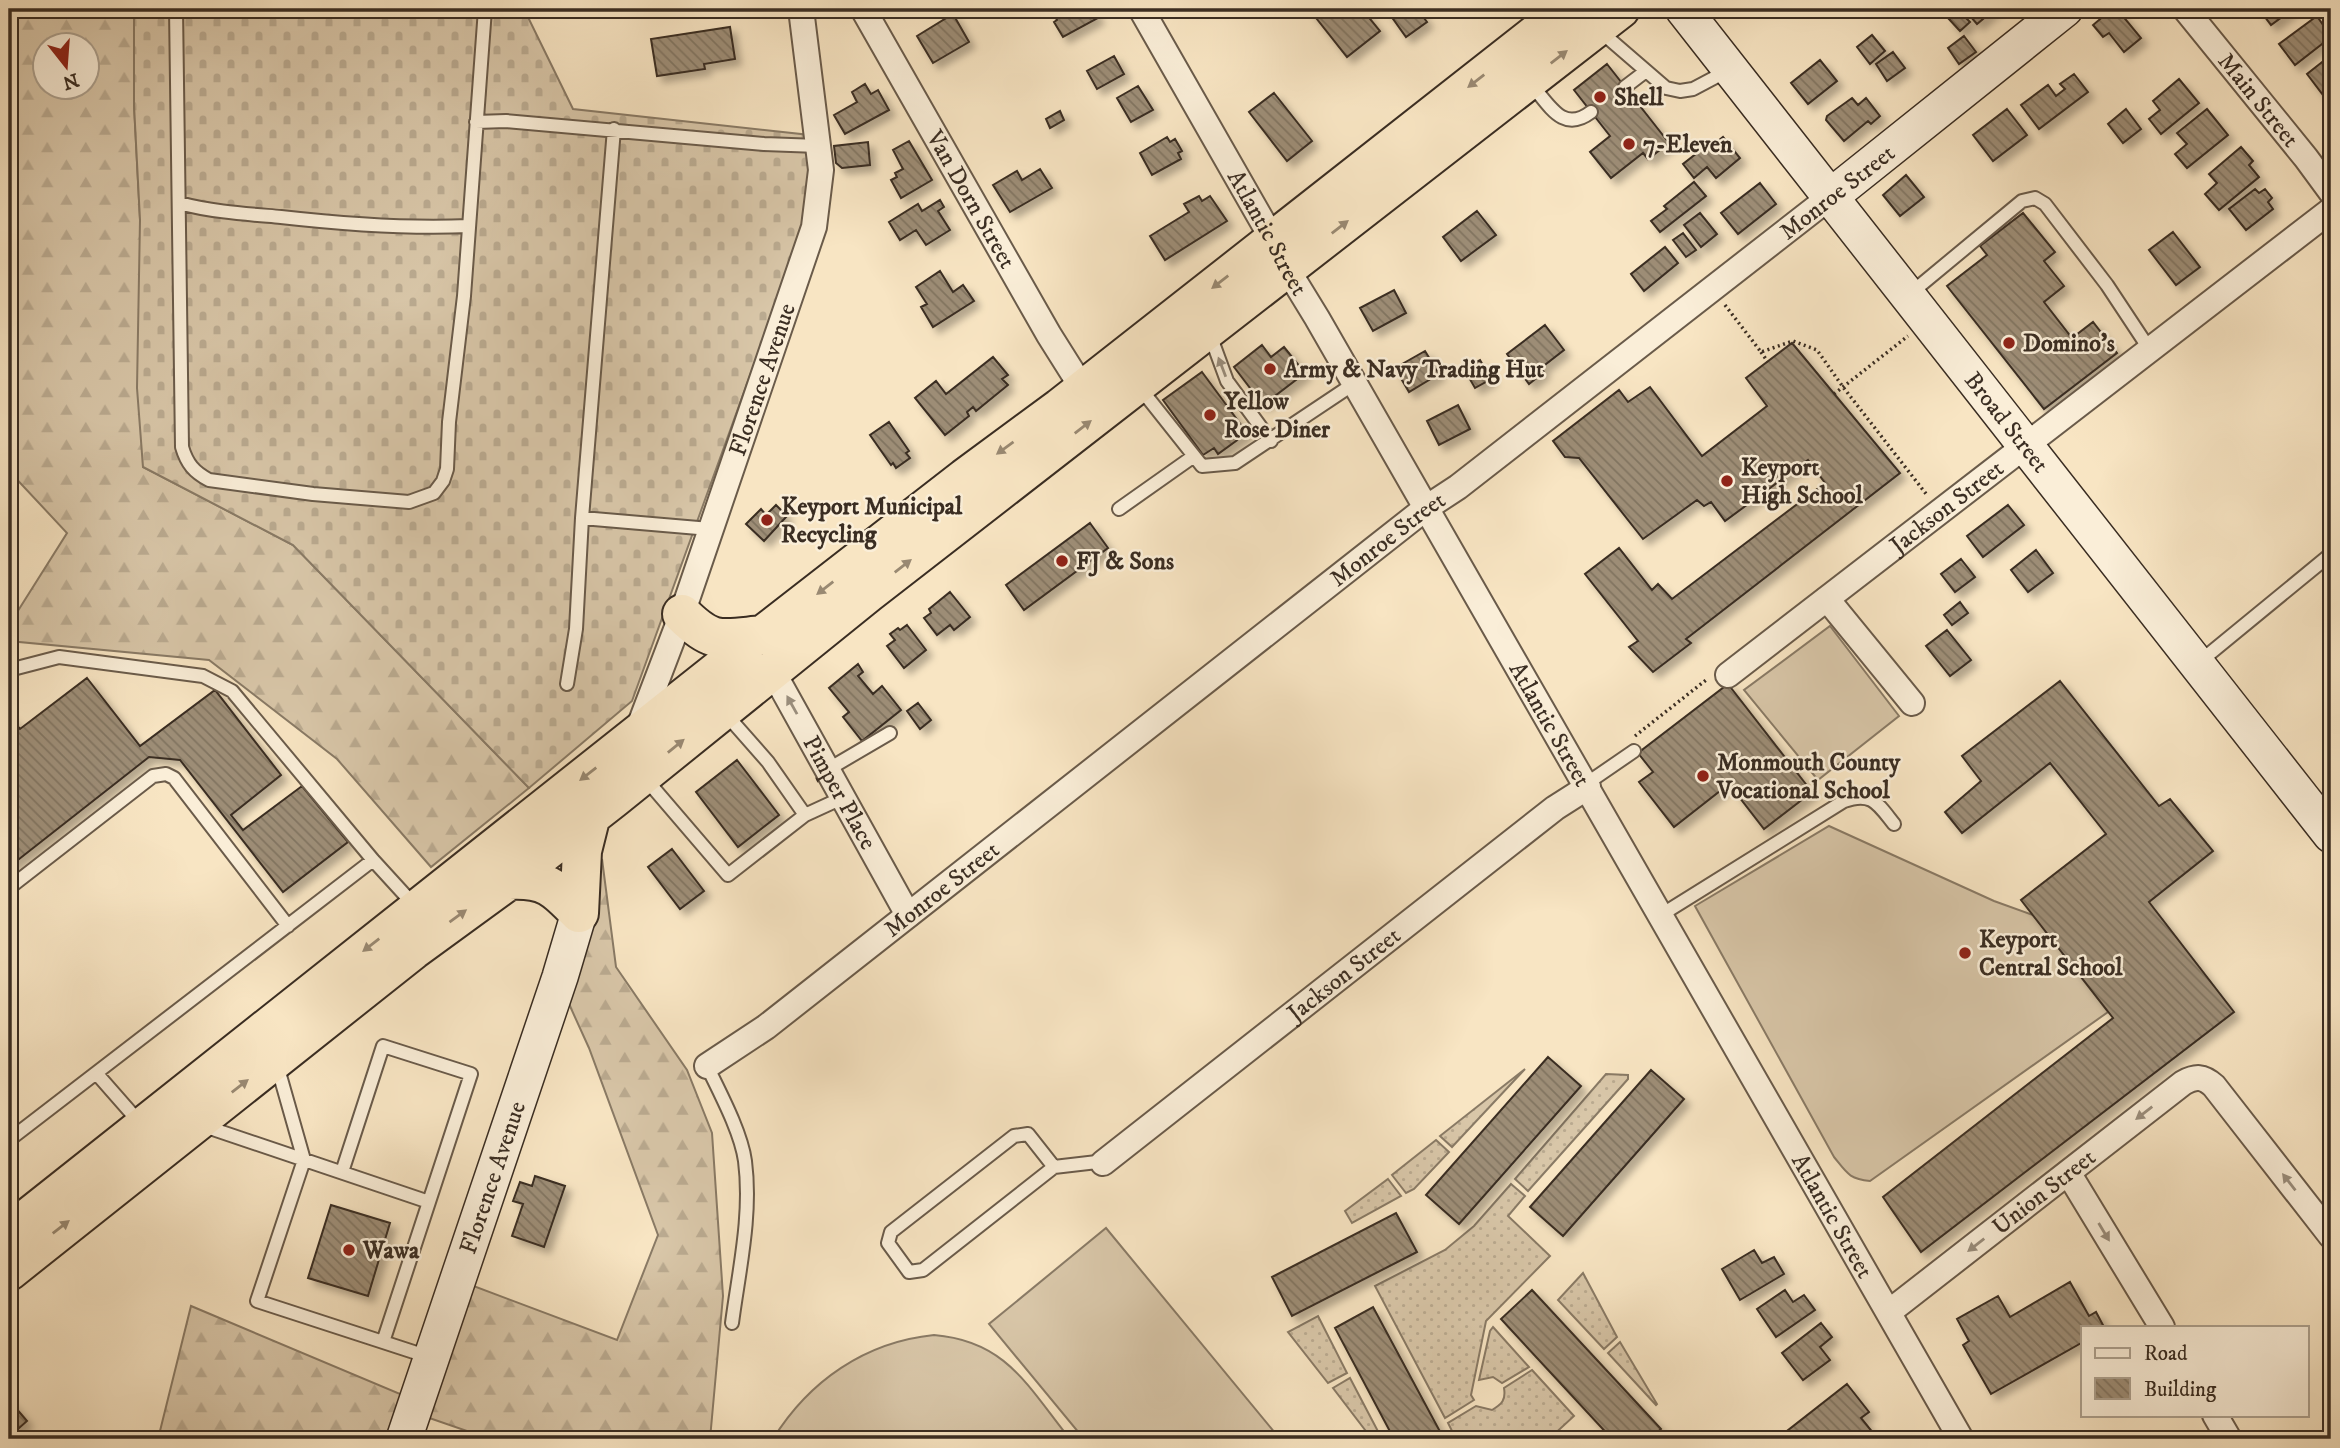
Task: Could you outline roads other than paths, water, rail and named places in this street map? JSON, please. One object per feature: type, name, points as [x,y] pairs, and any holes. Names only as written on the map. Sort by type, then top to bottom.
[{"type":"highway","points":[[16,1222],[142,1126],[635,736],[768,652],[1138,385],[1208,330],[1280,254],[1595,15]]},
{"type":"highway","points":[[9,1271],[275,1058],[413,950],[509,880],[722,709],[768,652],[965,478],[1083,389],[1528,80],[1595,15]]},
{"type":"highway","points":[[682,614],[705,635],[729,638],[768,652]]},
{"type":"highway","points":[[579,914],[582,851],[591,815]]},
{"type":"highway","points":[[509,880],[529,879],[547,884],[556,889],[579,914]]},
{"type":"main road","name":"Broad Street","points":[[1683,9],[2331,835]]},
{"type":"main road","name":"Monroe Street","points":[[1830,197],[2066,9]]},
{"type":"main road","name":"Florence Avenue","points":[[404,1439],[433,1359],[579,914]]},
{"type":"street","name":"Florence Avenue","points":[[635,736],[682,614],[814,226],[821,170],[801,9]]},
{"type":"street","name":"Van Dorn Street","points":[[863,9],[1049,335],[1083,389]]},
{"type":"street","name":"Atlantic Street","points":[[1140,9],[1961,1439]]},
{"type":"street","name":"Main Street","points":[[2185,9],[2324,166],[2331,192]]},
{"type":"street","name":"Monroe Street","points":[[707,1066],[766,1027],[1426,508],[1458,487],[1830,197]]},
{"type":"street","name":"Jackson Street","points":[[1719,676],[1827,599],[2331,210]]},
{"type":"street","points":[[1827,599],[1912,703]]},
{"type":"street","name":"Pimper Place","points":[[768,652],[827,771],[908,915]]},
{"type":"street","name":"Jackson Street","points":[[1103,1163],[1555,808],[1587,786]]},
{"type":"street","name":"Union Street","points":[[1889,1312],[2194,1077],[2201,1077],[2214,1086],[2331,1236]]},
{"type":"street","points":[[2069,1174],[2161,1326]]},
{"type":"street","points":[[2216,1416],[2229,1439]]},
{"type":"lane","points":[[176,9],[182,447],[191,467],[209,480],[395,502],[409,502],[434,493],[443,481],[447,468],[485,9]]},
{"type":"lane","points":[[1595,15],[1646,71],[1666,88],[1680,91],[1693,89],[1731,70]]},
{"type":"lane","points":[[1625,87],[1646,71]]},
{"type":"lane","points":[[1528,80],[1563,119],[1581,119],[1591,112]]},
{"type":"lane","points":[[475,122],[506,121],[764,144],[818,146]]},
{"type":"lane","points":[[567,684],[576,629],[582,518],[614,129]]},
{"type":"lane","points":[[1908,295],[2022,201],[2035,198],[2045,204],[2107,285],[2150,350]]},
{"type":"lane","points":[[179,203],[202,209],[323,221],[425,227],[469,226]]},
{"type":"lane","points":[[1208,330],[1227,381],[1270,440]]},
{"type":"lane","points":[[1138,385],[1202,466],[1235,463],[1355,383]]},
{"type":"lane","points":[[1119,509],[1194,456]]},
{"type":"lane","points":[[582,518],[710,529]]},
{"type":"lane","points":[[2197,664],[2331,554]]},
{"type":"lane","points":[[9,670],[60,657],[203,676],[232,691],[417,909]]},
{"type":"lane","points":[[722,709],[768,762],[805,815]]},
{"type":"lane","points":[[827,771],[890,733]]},
{"type":"lane","points":[[1587,786],[1632,745]]},
{"type":"lane","points":[[9,888],[153,776],[166,774],[174,778],[288,926]]},
{"type":"lane","points":[[642,774],[728,875],[805,815],[842,798]]},
{"type":"lane","points":[[1661,915],[1844,801],[1859,796],[1870,799],[1882,808],[1894,824]]},
{"type":"lane","points":[[9,1140],[373,860]]},
{"type":"lane","points":[[342,1172],[383,1046],[471,1074],[383,1342]]},
{"type":"lane","points":[[275,1058],[304,1160],[257,1301],[433,1359]]},
{"type":"lane","points":[[707,1066],[725,1103],[745,1159],[748,1206],[732,1323]]},
{"type":"lane","points":[[97,1074],[142,1126]]},
{"type":"lane","points":[[194,1123],[429,1202]]},
{"type":"lane","points":[[1054,1167],[1028,1134],[1014,1136],[891,1232],[888,1243],[909,1272],[922,1270],[1054,1167],[1103,1163]]},
{"type":"place","name":"Shell","points":[[1600,97]]},
{"type":"place","name":"7-Eleven","points":[[1629,144]]},
{"type":"place","name":"Domino's","points":[[2009,343]]},
{"type":"place","name":"Army & Navy Trading Hut","points":[[1270,369]]},
{"type":"place","name":"Yellow Rose Diner","points":[[1210,415]]},
{"type":"place","name":"Keyport High School","points":[[1727,481]]},
{"type":"place","name":"Keyport Municipal Recycling","points":[[767,520]]},
{"type":"place","name":"FJ & Sons","points":[[1062,561]]},
{"type":"place","name":"Monmouth County Vocational School","points":[[1703,776]]},
{"type":"place","name":"Keyport Central School","points":[[1965,953]]},
{"type":"place","name":"Wawa","points":[[349,1250]]}]
